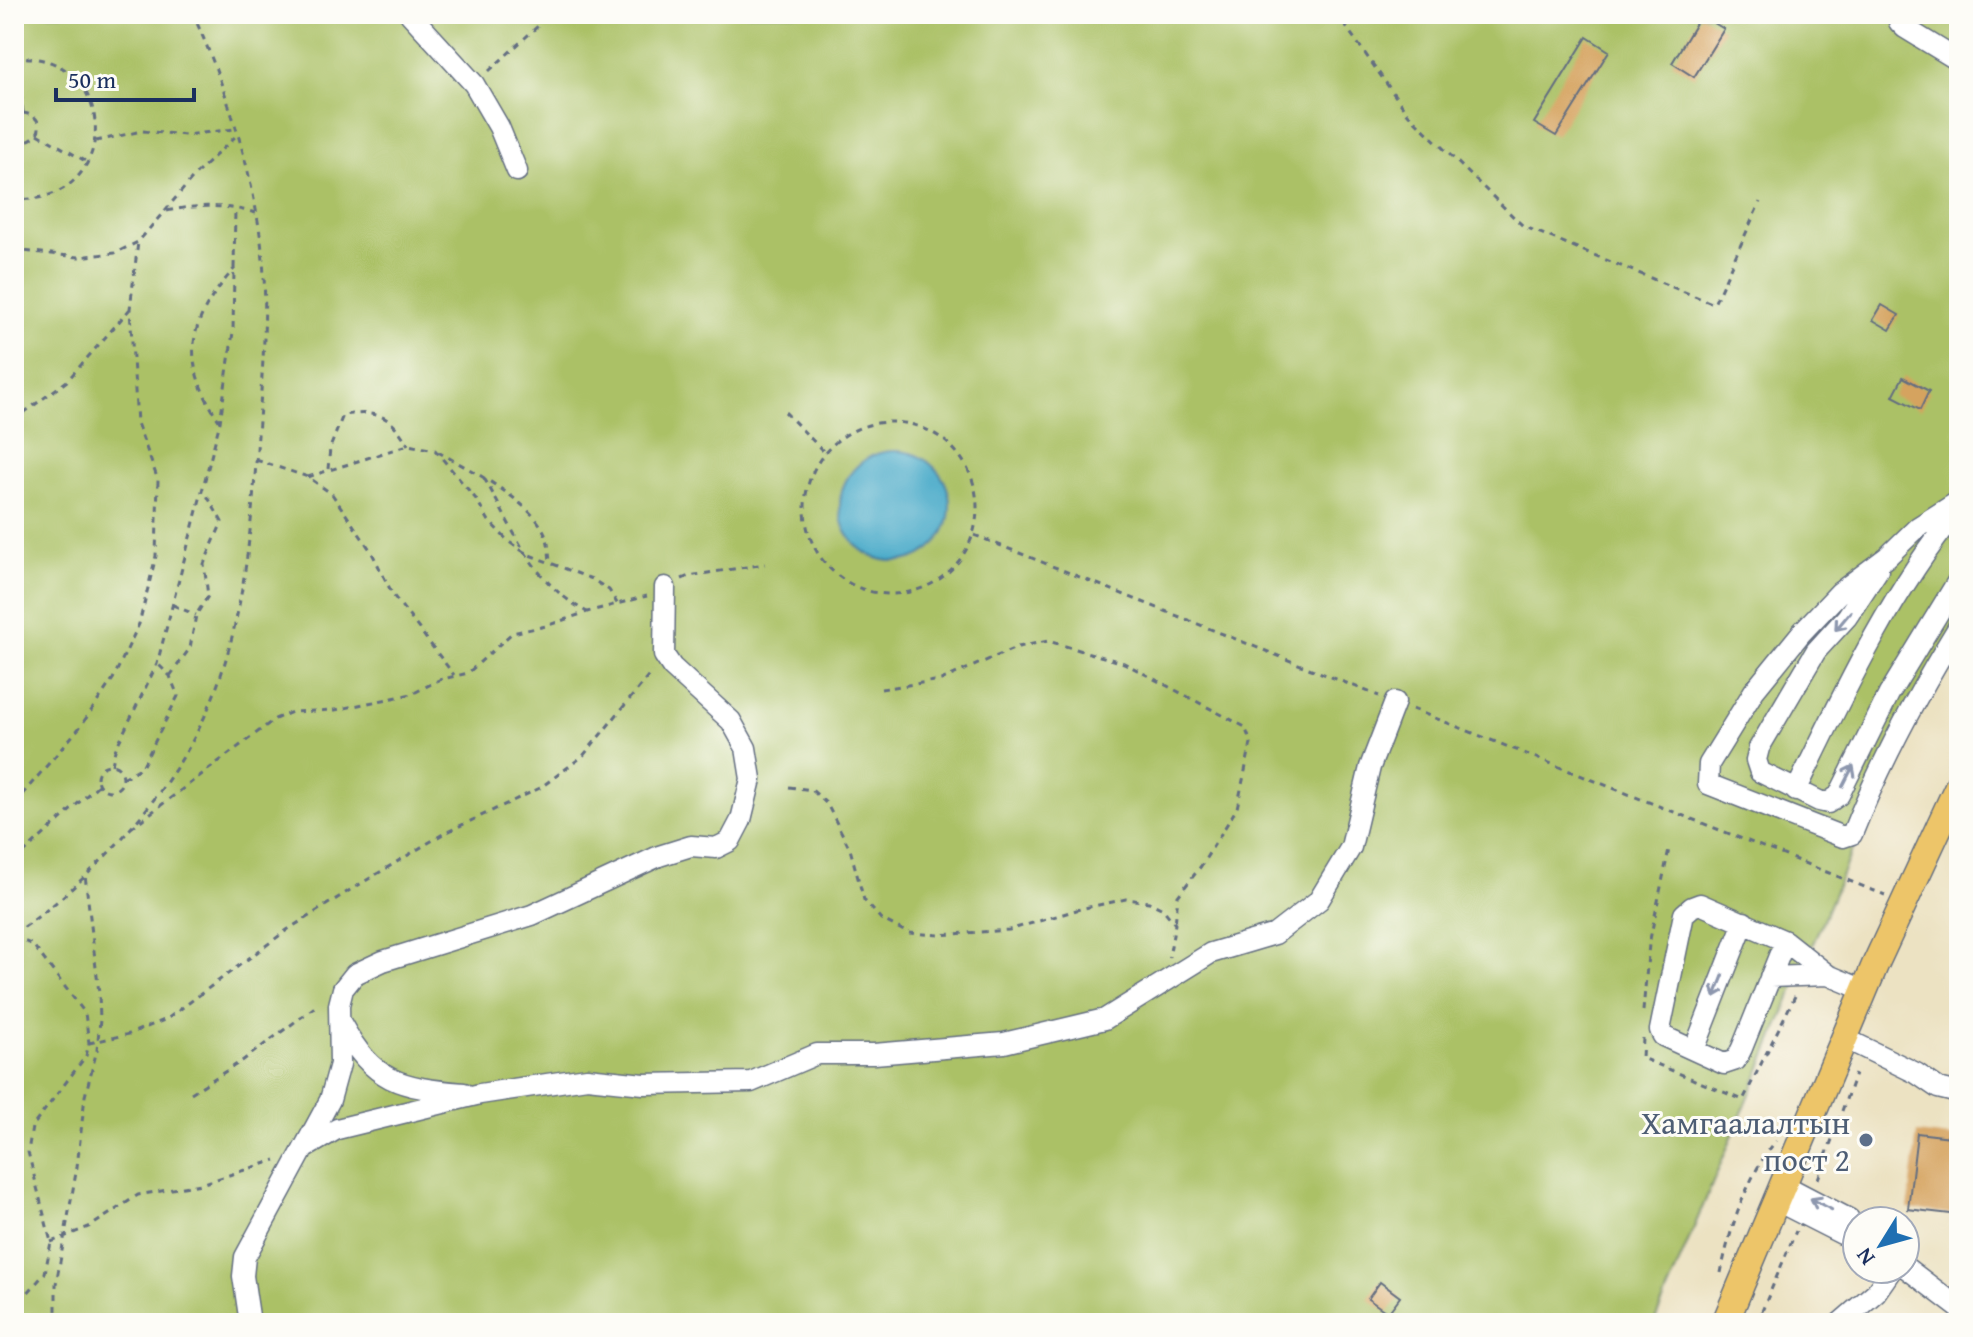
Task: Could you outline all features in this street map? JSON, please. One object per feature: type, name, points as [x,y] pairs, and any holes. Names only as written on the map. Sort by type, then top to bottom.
[{"type":"main road","points":[[1725,1323],[1780,1193],[1855,1043],[1864,990],[1959,784]]},
{"type":"street","points":[[410,14],[474,84],[499,127],[517,171]]},
{"type":"street","points":[[1899,14],[1899,22],[1905,28],[1959,61]]},
{"type":"street","points":[[1959,501],[1918,527],[1887,557],[1840,592],[1802,632],[1754,691],[1709,764],[1708,784],[1843,837],[1852,834],[1868,793],[1918,694],[1959,626]]},
{"type":"street","points":[[1796,791],[1844,692],[1926,549],[1959,509]]},
{"type":"street","points":[[1887,557],[1847,617],[1816,651],[1759,748],[1756,760],[1760,772],[1828,803],[1839,795],[1889,694],[1959,579]]},
{"type":"street","points":[[250,1323],[243,1276],[245,1257],[305,1148],[333,1088],[340,1064],[339,1005],[343,989],[355,974],[383,961],[532,915],[659,856],[691,846],[716,848],[730,841],[741,820],[751,779],[746,748],[731,721],[672,667],[664,655],[665,587]]},
{"type":"street","points":[[305,1148],[337,1129],[480,1094],[587,1078],[644,1084],[751,1082],[817,1054],[874,1054],[1004,1043],[1105,1019],[1211,953],[1275,934],[1319,900],[1351,847],[1370,767],[1395,702]]},
{"type":"street","points":[[1785,941],[1736,1060],[1724,1064],[1663,1036],[1660,1030],[1684,914],[1700,904],[1785,941],[1828,975],[1864,990]]},
{"type":"street","points":[[1694,1050],[1744,922]]},
{"type":"street","points":[[1770,977],[1828,975]]},
{"type":"street","points":[[341,1023],[365,1061],[390,1080],[413,1088],[480,1094]]},
{"type":"street","points":[[1855,1043],[1916,1073],[1938,1088],[1959,1093]]},
{"type":"street","points":[[1780,1193],[1807,1207],[1841,1217]]},
{"type":"street","points":[[1921,1279],[1959,1308]]},
{"type":"street","points":[[1840,1323],[1881,1285]]},
{"type":"path","points":[[14,1307],[45,1273],[51,1242],[28,1152],[32,1127],[86,1056],[89,1043],[85,1013],[33,945],[14,936],[85,875],[167,782],[186,751],[218,683],[241,593],[256,460],[264,302],[262,257],[256,213],[238,135],[193,14]]},
{"type":"path","points":[[474,84],[551,14]]},
{"type":"path","points":[[1337,14],[1408,114],[1523,226],[1714,304],[1760,202]]},
{"type":"path","points":[[14,199],[31,200],[54,195],[74,182],[88,163],[96,141],[96,117],[88,94],[74,76],[54,63],[30,57],[16,58],[23,113]]},
{"type":"path","points":[[14,121],[23,113]]},
{"type":"path","points":[[23,113],[39,120],[38,134]]},
{"type":"path","points":[[96,141],[142,131],[186,135],[236,129]]},
{"type":"path","points":[[14,133],[26,141],[38,134]]},
{"type":"path","points":[[38,134],[88,163]]},
{"type":"path","points":[[14,250],[79,257],[115,253],[138,242],[197,173],[238,135]]},
{"type":"path","points":[[167,211],[189,206],[235,208],[256,213]]},
{"type":"path","points":[[112,765],[115,750],[157,664],[220,422],[233,332],[235,208]]},
{"type":"path","points":[[14,804],[80,727],[113,679],[139,624],[156,556],[158,480],[137,423],[130,309],[138,242]]},
{"type":"path","points":[[220,422],[195,376],[194,343],[202,311],[235,268]]},
{"type":"path","points":[[14,420],[67,381],[130,309]]},
{"type":"path","points":[[328,471],[330,448],[343,415],[370,412],[396,426],[408,445]]},
{"type":"path","points":[[785,412],[825,453]]},
{"type":"path","points":[[883,422],[911,424],[938,435],[959,454],[973,479],[978,507],[974,535],[961,561],[940,581],[914,593],[885,595],[857,589],[833,573],[815,551],[805,523],[805,495],[814,468],[825,453],[855,429],[883,422]]},
{"type":"path","points":[[308,477],[408,445],[435,450],[508,494],[533,518],[546,535],[550,561]]},
{"type":"path","points":[[435,450],[476,499],[489,521],[509,542],[527,554],[592,579],[609,590],[618,605]]},
{"type":"path","points":[[256,460],[308,477],[332,494],[371,551],[393,595],[454,675]]},
{"type":"path","points":[[484,478],[534,567],[551,587],[587,612]]},
{"type":"path","points":[[170,676],[190,648],[196,615],[208,596],[204,564],[222,522],[204,492]]},
{"type":"path","points":[[974,535],[1891,898]]},
{"type":"path","points":[[665,587],[689,576],[765,564]]},
{"type":"path","points":[[126,832],[275,719],[292,712],[335,710],[412,694],[454,675],[468,673],[512,633],[625,602]]},
{"type":"path","points":[[173,605],[196,615]]},
{"type":"path","points":[[881,689],[941,680],[1018,647],[1048,641],[1124,663],[1245,727],[1251,743],[1237,808],[1178,896],[1165,982]]},
{"type":"path","points":[[89,1043],[129,1034],[167,1019],[287,930],[347,892],[443,834],[540,788],[583,756],[664,655]]},
{"type":"path","points":[[123,778],[142,767],[178,696],[170,676],[157,664]]},
{"type":"path","points":[[112,765],[121,771],[123,778],[120,786],[113,791],[98,785],[97,772],[103,766],[112,765]]},
{"type":"path","points":[[14,862],[98,785]]},
{"type":"path","points":[[789,787],[812,790],[827,804],[850,849],[864,900],[881,919],[908,933],[939,935],[1009,930],[1126,899],[1149,902],[1163,909],[1175,924]]},
{"type":"path","points":[[56,1323],[56,1284],[77,1167],[87,1081],[98,1041],[99,993],[85,875]]},
{"type":"path","points":[[191,1093],[343,989]]},
{"type":"path","points":[[1757,1323],[1807,1207],[1855,1043]]},
{"type":"path","points":[[51,1242],[91,1226],[138,1195],[201,1184],[253,1169],[305,1148]]},
{"type":"green space","points":[[14,14],[1959,14],[1959,642],[1912,707],[1654,1323],[14,1323]]},
{"type":"water","points":[[895,451],[916,456],[934,467],[945,485],[950,506],[945,527],[934,545],[916,556],[895,561],[874,556],[856,545],[845,527],[840,506],[845,485],[856,467],[874,456]]},
{"type":"building","points":[[1701,15],[1724,29],[1694,77],[1672,63]]},
{"type":"building","points":[[1587,37],[1609,51],[1556,136],[1534,123]]},
{"type":"building","points":[[1882,305],[1899,315],[1890,330],[1873,320]]},
{"type":"building","points":[[1903,377],[1929,391],[1920,410],[1893,396]]},
{"type":"building","points":[[1917,1133],[1959,1138],[1959,1215],[1921,1211],[1921,1205],[1908,1205]]},
{"type":"building","points":[[1380,1282],[1400,1297],[1388,1313],[1368,1299]]},
{"type":"place","name":"Хамгаалалтын пост 2","points":[[1866,1140]]}]
